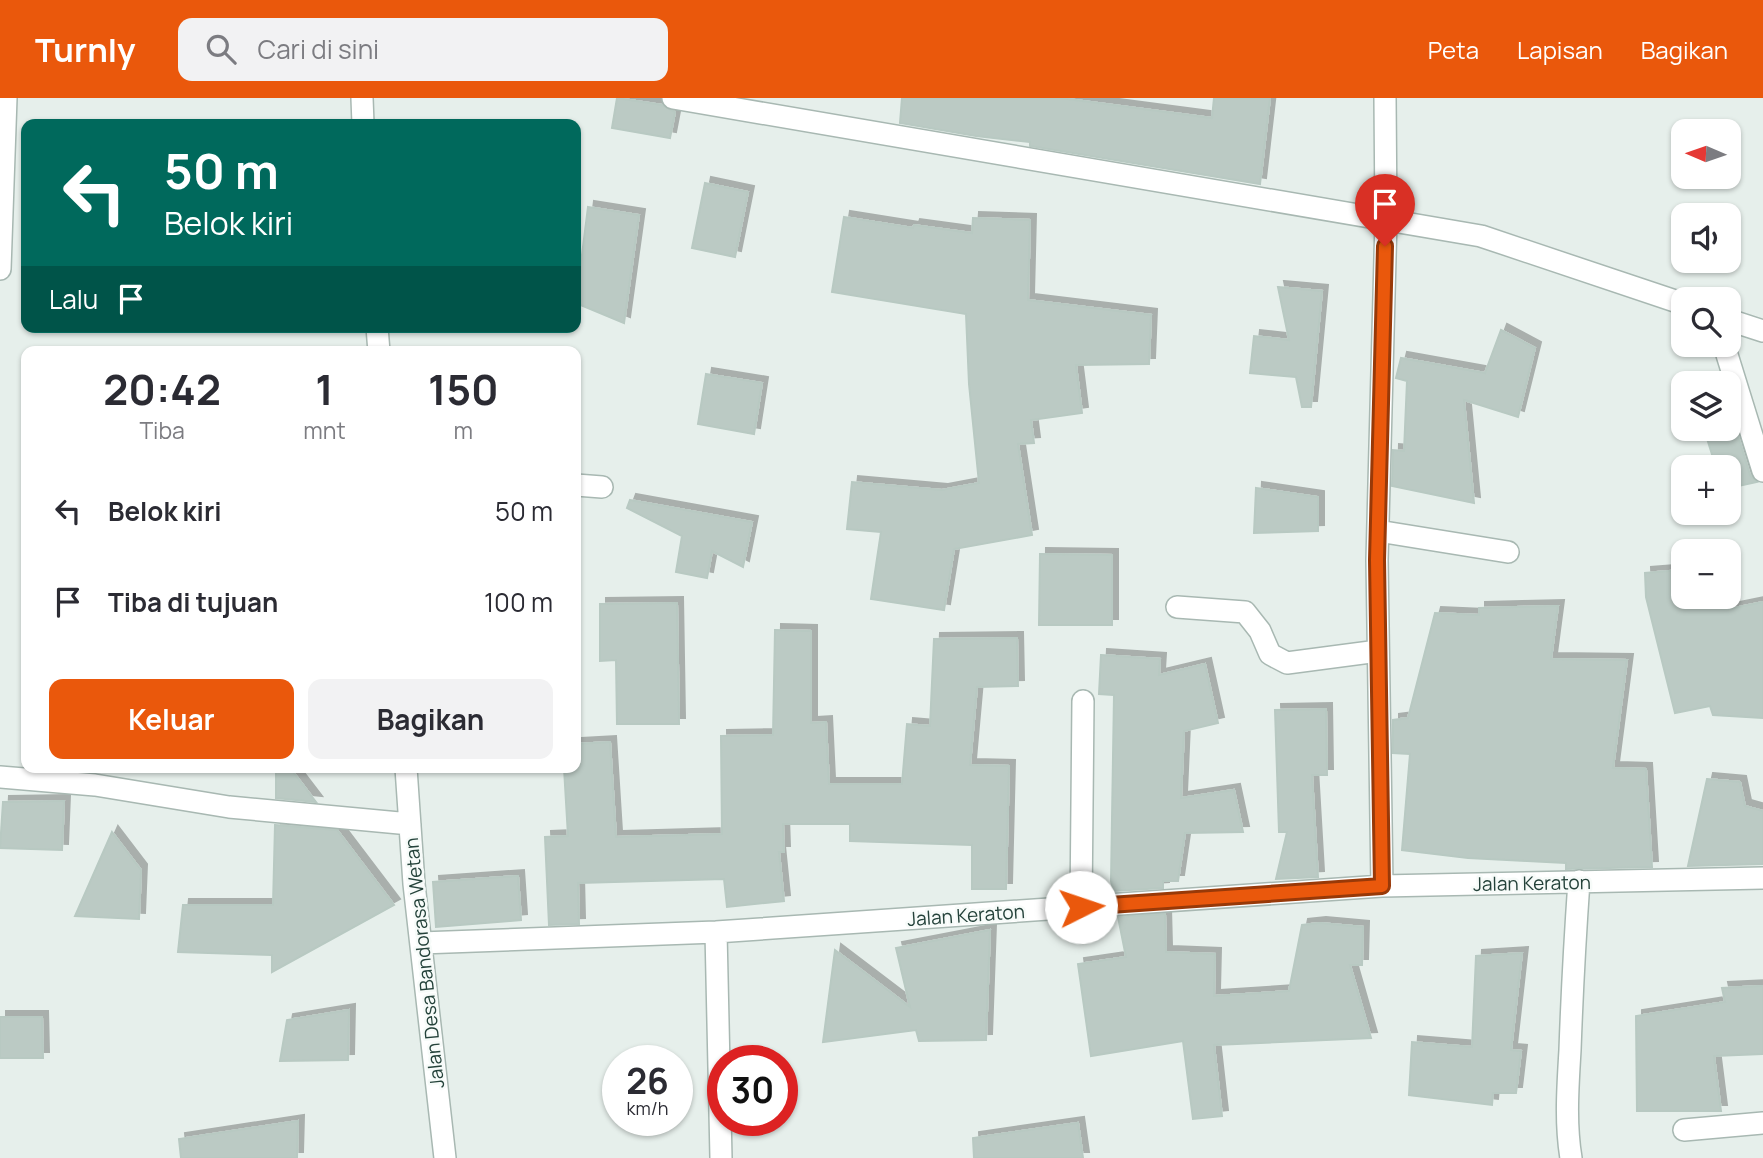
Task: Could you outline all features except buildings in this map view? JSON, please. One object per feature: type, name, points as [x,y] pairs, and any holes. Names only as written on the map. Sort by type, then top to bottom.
[{"type":"street","points":[[0,269],[6,98]]},
{"type":"street","points":[[362,98],[363,119]]},
{"type":"street","points":[[673,98],[1481,236],[1671,300]]},
{"type":"street","points":[[1382,886],[1378,531],[1386,220],[1385,98]]},
{"type":"street","points":[[1741,324],[1763,331]]},
{"type":"street","points":[[1728,357],[1763,471]]},
{"type":"street","points":[[581,485],[602,486]]},
{"type":"street","points":[[1378,531],[1508,552]]},
{"type":"street","points":[[1177,607],[1245,612],[1260,631],[1270,654],[1287,663],[1378,651]]},
{"type":"street","points":[[1081,907],[1083,701]]},
{"type":"street","name":"Jalan Desa Bandorasa Wetan","points":[[406,773],[421,943],[445,1158]]},
{"type":"street","points":[[0,776],[95,785],[229,807],[410,824]]},
{"type":"street","name":"Jalan Keraton","points":[[421,943],[716,932],[1382,886],[1763,878]]},
{"type":"street","points":[[1571,1158],[1568,1087],[1579,881]]},
{"type":"street","points":[[716,932],[721,1158]]},
{"type":"street","points":[[1684,1130],[1763,1123]]},
{"type":"route","points":[[1081,907],[1382,886],[1377,560],[1385,246]]}]
